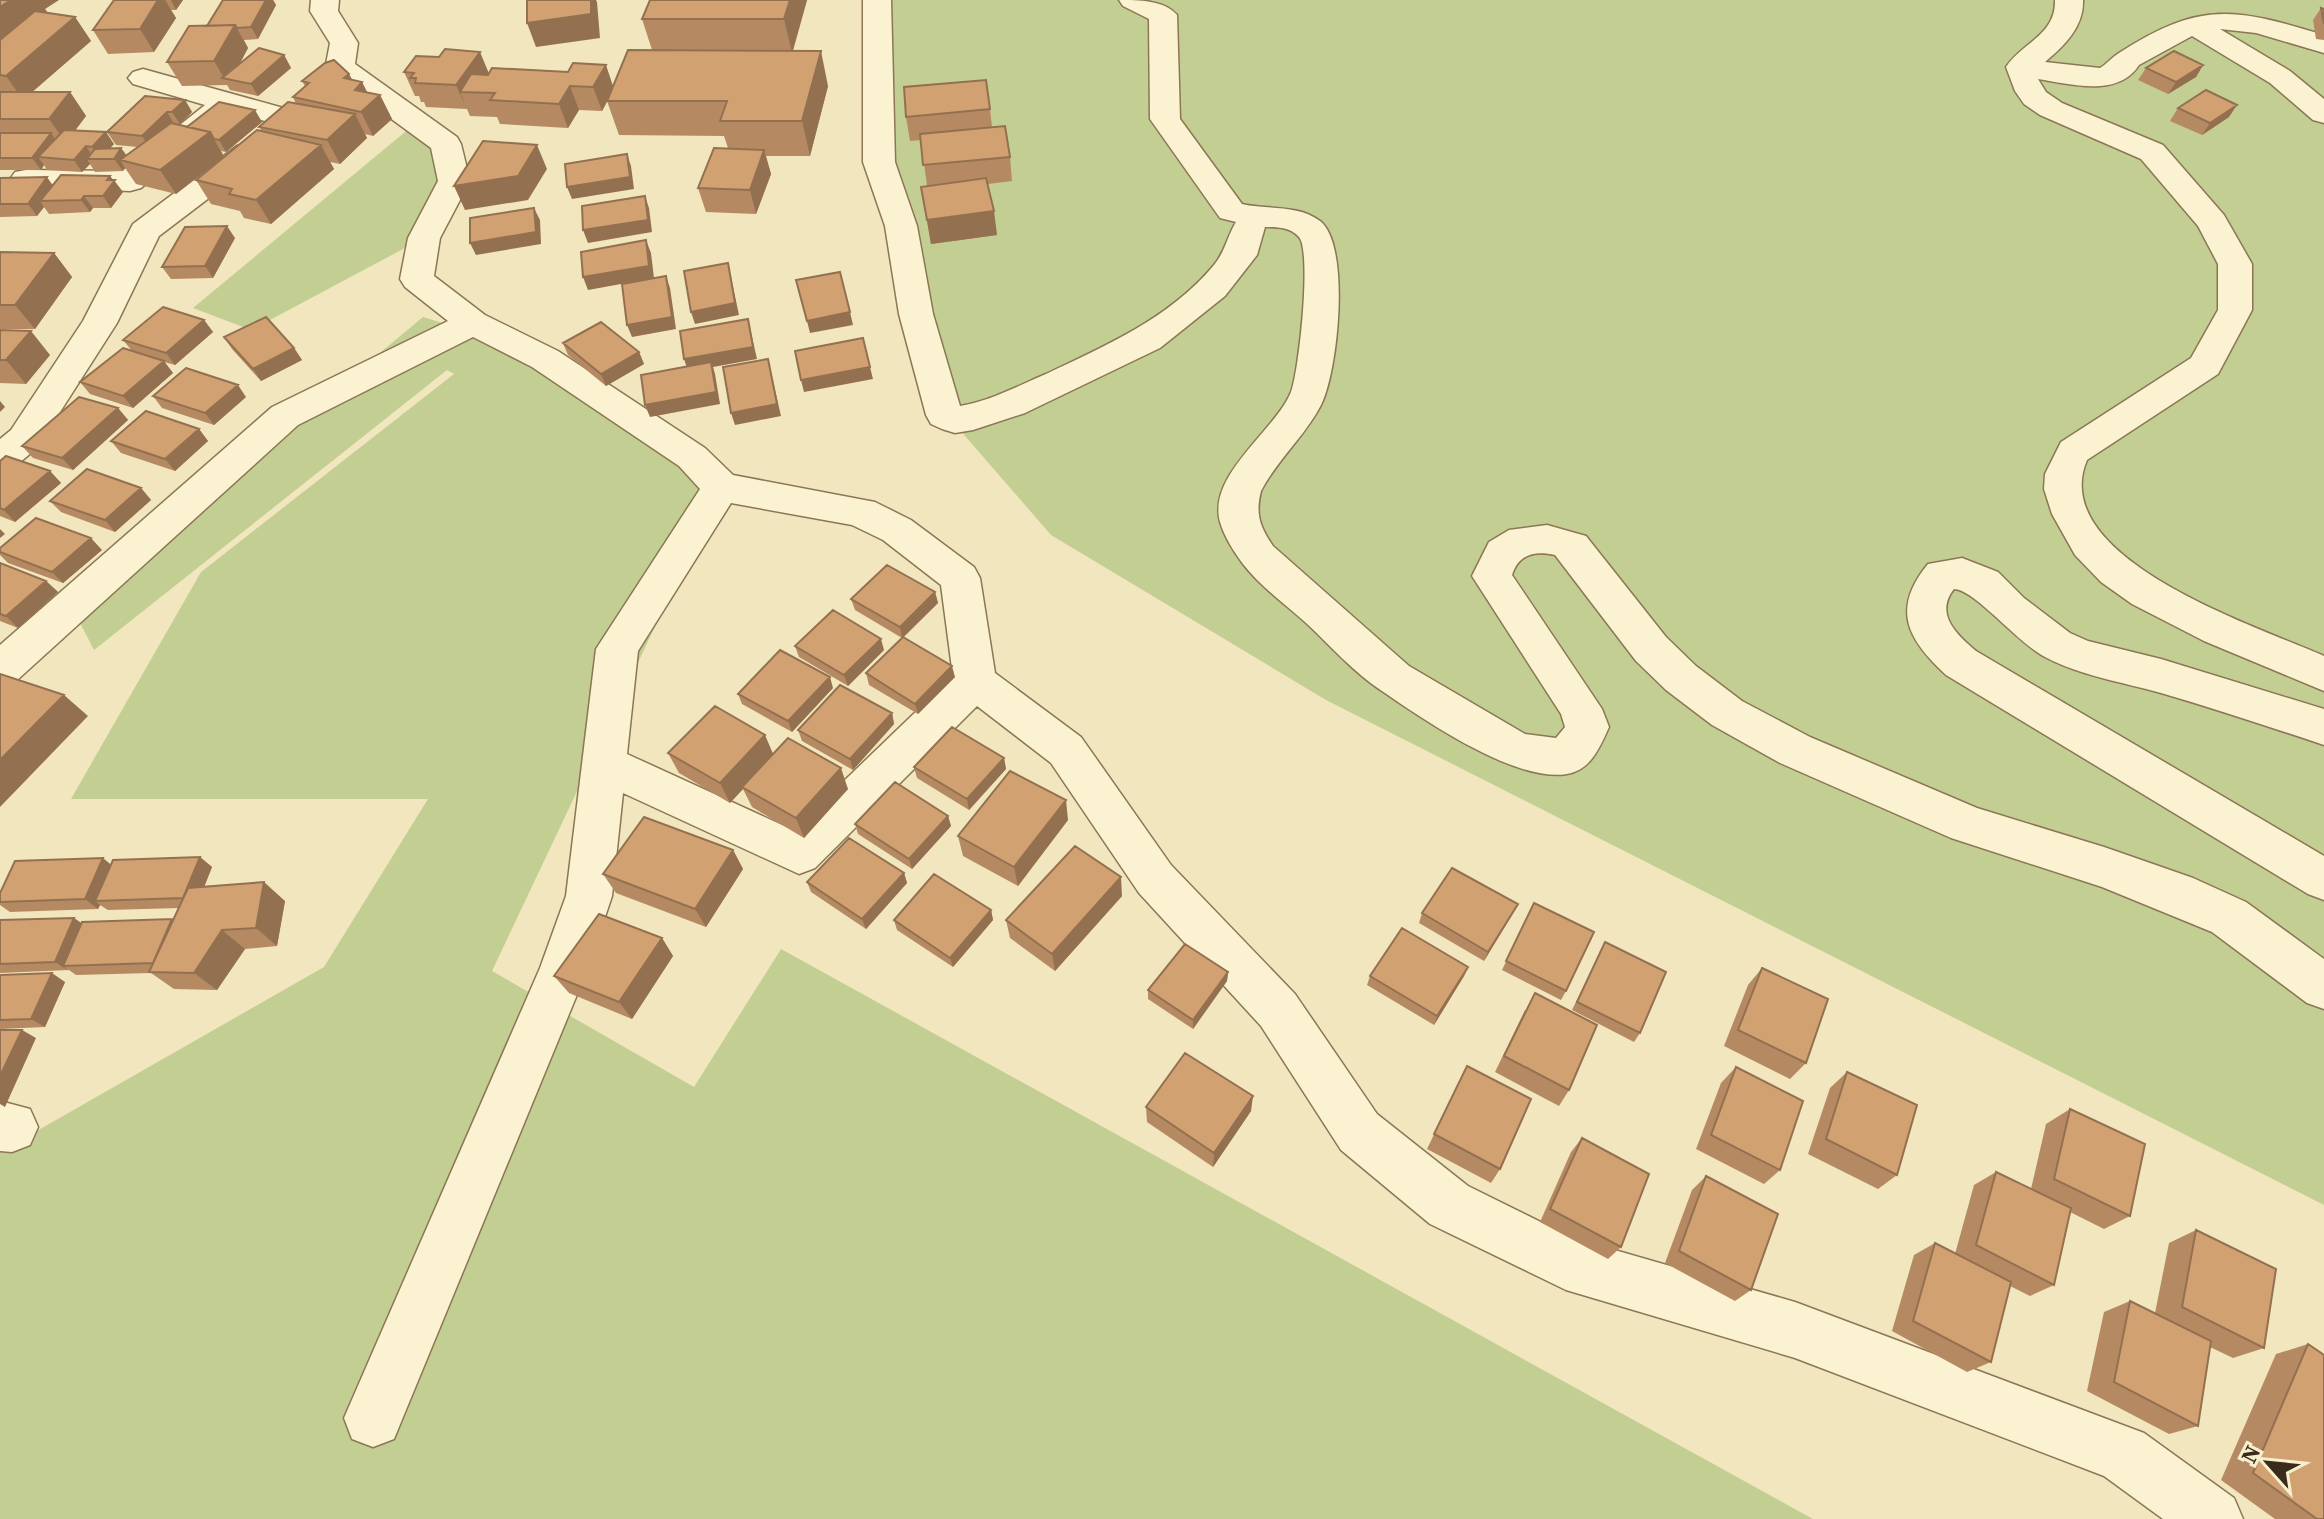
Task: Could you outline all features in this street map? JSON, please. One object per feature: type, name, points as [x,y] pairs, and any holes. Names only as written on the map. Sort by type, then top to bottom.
[{"type":"street","points":[[0,459],[24,439],[100,323],[145,231],[249,153],[283,117],[340,67],[344,43],[324,11],[325,0]]},
{"type":"street","points":[[877,0],[879,162],[901,226],[916,314],[944,415],[955,420],[1012,404],[1148,340],[1213,288],[1227,272],[1240,255],[1244,235],[1255,217]]},
{"type":"street","points":[[1133,0],[1163,15],[1165,119],[1231,211],[1255,217],[1278,216],[1297,220],[1312,231],[1324,250],[1317,348],[1309,394],[1246,484],[1238,507],[1245,535],[1259,556],[1394,678],[1514,749],[1545,757],[1567,756],[1581,741],[1587,727],[1581,709],[1492,576],[1494,561],[1506,550],[1530,537],[1552,537],[1572,546],[1661,659],[1727,713],[1795,750],[1967,824],[2104,867],[2176,893],[2229,917],[2324,987]]},
{"type":"street","points":[[2021,67],[2066,25],[2071,10],[2069,0]]},
{"type":"street","points":[[2021,67],[2084,77],[2106,77],[2124,66],[2125,61],[2193,25],[2229,21],[2254,24],[2324,44]]},
{"type":"street","points":[[2193,25],[2280,77],[2324,114]]},
{"type":"street","points":[[340,67],[446,144],[454,181],[424,238],[417,279],[473,323],[545,359],[692,457],[721,487],[861,512],[897,530],[960,578],[975,681],[1066,750],[1155,879],[1278,1010],[1359,1132],[1449,1205],[1566,1263],[1795,1330],[2123,1454],[2213,1519]]},
{"type":"street","points":[[2021,67],[2025,85],[2035,98],[2051,109],[2152,152],[2212,222],[2235,264],[2235,310],[2205,366],[2074,451],[2062,469],[2063,495],[2076,525],[2090,548],[2129,581],[2164,602],[2324,674]]},
{"type":"street","points":[[143,78],[283,117]]},
{"type":"street","points":[[26,179],[130,181],[227,102]]},
{"type":"street","points":[[0,670],[285,416],[473,323]]},
{"type":"street","points":[[373,1418],[569,954],[589,896],[617,649],[721,487]]},
{"type":"street","points":[[2324,727],[2161,676],[2079,655],[2055,644],[2010,609],[1984,583],[1962,573],[1942,575],[1929,588],[1925,604],[1928,623],[1939,644],[1961,663],[2324,880]]},
{"type":"street","points":[[604,764],[799,854],[975,681]]},
{"type":"green space","points":[[880,0],[2324,0],[2324,1205],[1326,700],[1051,535],[940,407],[896,243]]},
{"type":"green space","points":[[417,122],[454,181],[403,249],[251,330],[193,308]]},
{"type":"green space","points":[[423,317],[582,366],[721,487],[492,971],[694,1087],[781,949],[1813,1519],[0,1519],[0,1152],[324,967],[428,799],[71,799],[201,572],[454,374],[447,370],[94,650],[73,609]]},
{"type":"building","points":[[114,0],[158,0],[140,29],[93,30]]},
{"type":"building","points":[[223,0],[266,0],[251,27],[207,26]]},
{"type":"building","points":[[527,0],[591,0],[591,14],[527,23]]},
{"type":"building","points":[[650,0],[790,0],[784,19],[642,19]]},
{"type":"building","points":[[35,11],[75,17],[6,76],[0,75],[0,40]]},
{"type":"building","points":[[235,25],[214,61],[167,62],[189,26]]},
{"type":"building","points":[[259,48],[284,55],[251,84],[222,78]]},
{"type":"building","points":[[445,49],[480,52],[456,85],[415,83],[416,78],[410,78],[414,73],[404,72],[416,56],[439,57]]},
{"type":"building","points":[[628,50],[821,51],[802,121],[720,121],[727,101],[607,101]]},
{"type":"building","points":[[2174,51],[2203,65],[2176,82],[2146,68]]},
{"type":"building","points":[[334,60],[349,74],[344,78],[362,82],[355,90],[380,95],[361,112],[293,97],[309,83],[302,81],[325,63]]},
{"type":"building","points":[[573,63],[606,65],[593,87],[570,86],[559,104],[490,100],[495,93],[460,92],[471,74],[488,75],[492,68],[568,72]]},
{"type":"building","points":[[986,80],[990,109],[906,117],[904,87]]},
{"type":"building","points":[[2206,90],[2237,105],[2210,123],[2178,108]]},
{"type":"building","points":[[0,92],[70,92],[49,119],[0,119]]},
{"type":"building","points":[[145,96],[185,100],[142,136],[107,132]]},
{"type":"building","points":[[219,102],[255,110],[219,140],[214,139],[210,132],[187,127]]},
{"type":"building","points":[[288,102],[355,114],[327,140],[259,127]]},
{"type":"building","points":[[171,123],[210,132],[160,170],[120,160]]},
{"type":"building","points":[[1005,126],[1010,157],[923,165],[920,134]]},
{"type":"building","points":[[64,130],[106,132],[92,147],[86,146],[74,160],[38,157]]},
{"type":"building","points":[[257,130],[321,145],[256,200],[229,194],[232,189],[196,180]]},
{"type":"building","points":[[0,133],[51,133],[32,158],[0,158]]},
{"type":"building","points":[[483,141],[537,145],[518,176],[454,186]]},
{"type":"building","points":[[121,148],[114,159],[87,159],[95,149]]},
{"type":"building","points":[[714,148],[764,150],[750,190],[698,188]]},
{"type":"building","points":[[627,154],[630,177],[567,187],[565,164]]},
{"type":"building","points":[[61,175],[110,176],[107,180],[115,180],[103,196],[40,201]]},
{"type":"building","points":[[47,177],[28,204],[0,204],[0,178]]},
{"type":"building","points":[[986,178],[994,211],[927,220],[921,187]]},
{"type":"building","points":[[645,196],[648,220],[583,230],[582,206]]},
{"type":"building","points":[[534,208],[536,232],[470,243],[470,218]]},
{"type":"building","points":[[227,226],[205,266],[162,267],[185,227]]},
{"type":"building","points":[[646,240],[649,266],[583,277],[581,252]]},
{"type":"building","points":[[0,252],[54,253],[15,305],[0,305]]},
{"type":"building","points":[[728,263],[735,303],[691,312],[684,271]]},
{"type":"building","points":[[840,272],[850,312],[807,321],[796,280]]},
{"type":"building","points":[[666,276],[672,317],[627,325],[622,284]]},
{"type":"building","points":[[163,307],[204,320],[166,353],[123,340]]},
{"type":"building","points":[[266,317],[294,348],[253,369],[224,337]]},
{"type":"building","points":[[748,319],[753,347],[684,359],[680,331]]},
{"type":"building","points":[[601,322],[639,352],[601,374],[563,343]]},
{"type":"building","points":[[0,330],[31,331],[6,360],[0,360]]},
{"type":"building","points":[[863,338],[870,367],[801,380],[795,351]]},
{"type":"building","points":[[123,348],[164,361],[123,396],[80,382]]},
{"type":"building","points":[[768,359],[777,404],[731,413],[723,367]]},
{"type":"building","points":[[711,362],[716,392],[645,405],[641,375]]},
{"type":"building","points":[[186,368],[238,385],[205,413],[153,396]]},
{"type":"building","points":[[79,397],[118,408],[62,458],[22,446]]},
{"type":"building","points":[[146,411],[199,429],[165,459],[111,441]]},
{"type":"building","points":[[6,456],[50,471],[4,510],[0,508],[0,461]]},
{"type":"building","points":[[87,469],[141,488],[105,520],[50,501]]},
{"type":"building","points":[[36,518],[91,538],[52,572],[0,552],[0,548]]},
{"type":"building","points":[[0,563],[46,581],[6,616],[0,614]]},
{"type":"building","points":[[887,565],[935,592],[900,627],[851,599]]},
{"type":"building","points":[[833,610],[881,639],[844,675],[795,646]]},
{"type":"building","points":[[903,637],[952,666],[915,704],[866,673]]},
{"type":"building","points":[[780,650],[830,677],[788,721],[738,694]]},
{"type":"building","points":[[0,674],[64,695],[0,760]]},
{"type":"building","points":[[840,685],[892,713],[850,759],[798,730]]},
{"type":"building","points":[[715,706],[765,735],[720,783],[668,753]]},
{"type":"building","points":[[952,727],[1004,758],[967,799],[914,767]]},
{"type":"building","points":[[788,738],[841,768],[796,818],[742,787]]},
{"type":"building","points":[[1010,771],[1066,800],[1014,867],[958,836]]},
{"type":"building","points":[[895,782],[948,816],[909,859],[855,824]]},
{"type":"building","points":[[644,817],[733,850],[695,909],[603,874]]},
{"type":"building","points":[[849,838],[904,873],[862,919],[807,882]]},
{"type":"building","points":[[1075,846],[1121,877],[1052,954],[1006,920]]},
{"type":"building","points":[[200,857],[183,898],[95,901],[113,860]]},
{"type":"building","points":[[103,858],[85,899],[0,902],[0,893],[15,861]]},
{"type":"building","points":[[1452,868],[1518,904],[1488,952],[1422,913]]},
{"type":"building","points":[[934,874],[991,910],[950,958],[894,920]]},
{"type":"building","points":[[264,882],[256,928],[222,930],[194,973],[149,972],[188,888]]},
{"type":"building","points":[[1534,903],[1594,932],[1566,991],[1506,961]]},
{"type":"building","points":[[599,914],[662,938],[619,1002],[554,976]]},
{"type":"building","points":[[74,918],[55,962],[0,964],[0,920]]},
{"type":"building","points":[[172,919],[153,963],[63,966],[82,922]]},
{"type":"building","points":[[1402,928],[1468,967],[1437,1016],[1370,976]]},
{"type":"building","points":[[1605,942],[1666,972],[1640,1033],[1577,1002]]},
{"type":"building","points":[[1185,944],[1228,972],[1193,1020],[1148,990]]},
{"type":"building","points":[[1762,968],[1828,999],[1806,1063],[1738,1030]]},
{"type":"building","points":[[52,973],[31,1019],[0,1020],[0,975]]},
{"type":"building","points":[[1535,993],[1597,1025],[1569,1090],[1504,1056]]},
{"type":"building","points":[[0,1030],[22,1030],[0,1076]]},
{"type":"building","points":[[1185,1053],[1253,1096],[1214,1153],[1146,1107]]},
{"type":"building","points":[[1467,1066],[1531,1099],[1500,1169],[1434,1134]]},
{"type":"building","points":[[1736,1067],[1803,1101],[1780,1170],[1711,1135]]},
{"type":"building","points":[[1847,1072],[1917,1105],[1897,1175],[1826,1139]]},
{"type":"building","points":[[2070,1109],[2145,1144],[2130,1216],[2054,1179]]},
{"type":"building","points":[[1582,1138],[1649,1174],[1621,1247],[1550,1209]]},
{"type":"building","points":[[1996,1172],[2071,1208],[2054,1285],[1976,1245]]},
{"type":"building","points":[[1706,1176],[1778,1214],[1751,1290],[1679,1251]]},
{"type":"building","points":[[2196,1230],[2276,1269],[2264,1348],[2182,1307]]},
{"type":"building","points":[[1935,1243],[2011,1282],[1991,1362],[1913,1321]]},
{"type":"building","points":[[2130,1301],[2211,1341],[2198,1426],[2114,1382]]},
{"type":"building","points":[[2308,1344],[2324,1355],[2324,1519],[2317,1519],[2253,1473]]}]
